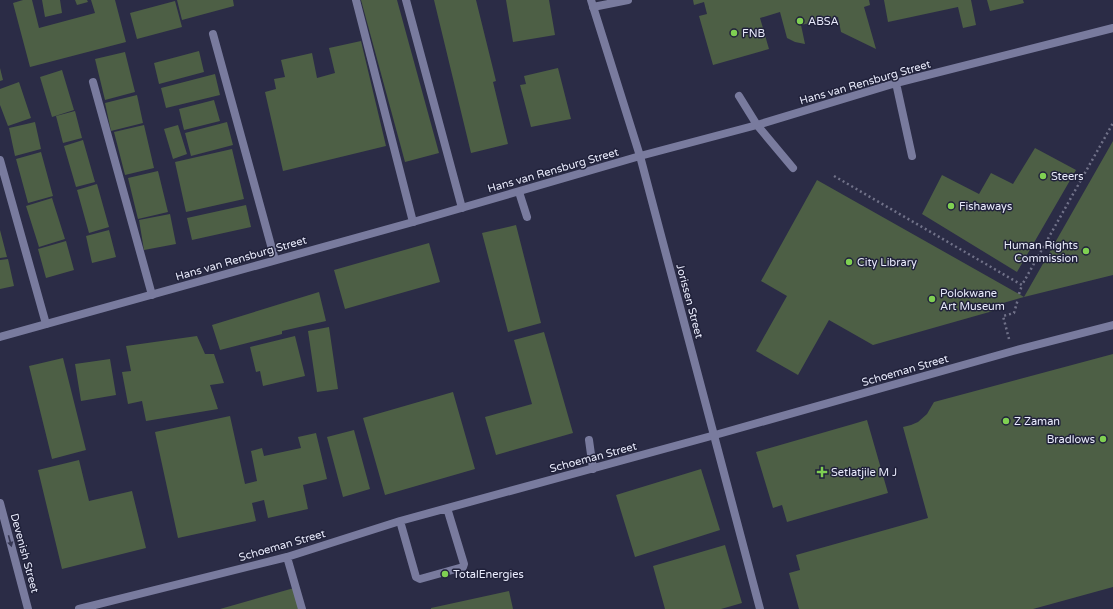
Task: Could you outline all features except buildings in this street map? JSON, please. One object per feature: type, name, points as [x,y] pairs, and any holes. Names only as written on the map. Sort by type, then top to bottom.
[{"type":"street","points":[[356,0],[412,222]]},
{"type":"street","points":[[406,0],[462,208]]},
{"type":"street","points":[[592,4],[628,0]]},
{"type":"street","name":"Jorissen Street","points":[[592,4],[640,156],[760,609]]},
{"type":"street","name":"Hans van Rensburg Street","points":[[0,337],[519,192],[640,156],[757,125],[896,83],[1113,28]]},
{"type":"street","points":[[213,34],[275,260]]},
{"type":"street","points":[[93,82],[152,295]]},
{"type":"street","points":[[896,83],[912,156]]},
{"type":"street","points":[[739,96],[757,125],[793,168]]},
{"type":"street","points":[[0,160],[46,324]]},
{"type":"street","points":[[519,192],[527,217]]},
{"type":"street","name":"Schoeman Street","points":[[79,609],[287,556],[400,521],[593,469],[1012,351],[1113,325]]},
{"type":"street","points":[[589,440],[593,469]]},
{"type":"street","name":"Devenish Street","points":[[0,504],[28,609]]},
{"type":"street","points":[[400,521],[416,577],[420,579],[463,567],[464,564],[447,508]]},
{"type":"street","points":[[287,556],[302,609]]},
{"type":"path","points":[[1019,294],[1022,285],[1113,123]]},
{"type":"path","points":[[834,176],[1022,285]]},
{"type":"path","points":[[1012,351],[1002,316],[1014,313],[1018,299]]},
{"type":"place","name":"ABSA","points":[[800,21]]},
{"type":"place","name":"FNB","points":[[734,33]]},
{"type":"place","name":"Steers","points":[[1043,176]]},
{"type":"place","name":"Fishaways","points":[[951,206]]},
{"type":"place","name":"Human Rights Commission","points":[[1086,251]]},
{"type":"place","name":"City Library","points":[[849,262]]},
{"type":"place","name":"Polokwane Art Museum","points":[[932,299]]},
{"type":"place","name":"Z Zaman","points":[[1006,421]]},
{"type":"place","name":"Bradlows","points":[[1103,439]]},
{"type":"place","name":"Setlatjile M J","points":[[822,472]]},
{"type":"place","name":"TotalEnergies","points":[[445,574]]}]
